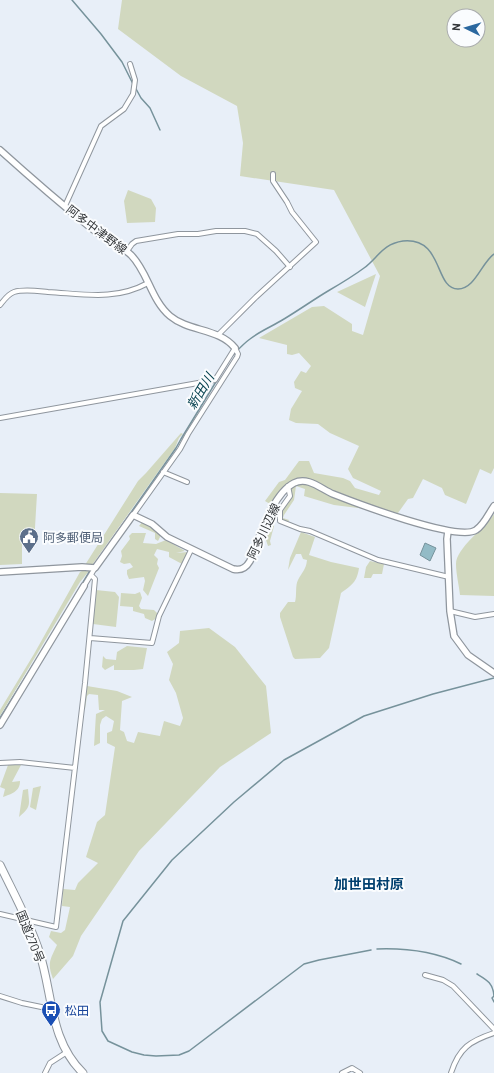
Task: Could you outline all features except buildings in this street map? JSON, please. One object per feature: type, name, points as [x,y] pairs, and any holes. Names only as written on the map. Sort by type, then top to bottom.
[{"type":"highway","name":"国道270号","points":[[0,865],[40,952],[51,1009],[57,1030],[67,1052],[83,1073]]},
{"type":"street","points":[[65,206],[101,126],[124,109],[134,94],[135,80],[130,64]]},
{"type":"street","name":"阿多中津野線","points":[[0,150],[92,228],[126,251],[140,267],[164,309],[174,319],[184,324],[218,335],[231,343],[236,350]]},
{"type":"street","points":[[218,335],[256,297],[316,242],[292,212],[273,181],[273,174]]},
{"type":"street","points":[[126,251],[136,241],[216,231],[245,232],[257,234],[276,251],[290,267]]},
{"type":"street","points":[[0,305],[10,294],[15,292],[42,291],[107,295],[135,290],[148,283]]},
{"type":"street","points":[[0,418],[215,380],[236,350]]},
{"type":"street","points":[[0,725],[91,575],[93,568],[180,449],[238,357],[236,350]]},
{"type":"street","points":[[163,472],[187,482]]},
{"type":"street","points":[[449,577],[372,558],[310,531],[300,529],[280,521],[280,510],[290,496],[288,486],[296,482],[308,481],[331,493],[392,515],[448,531],[467,533],[475,531],[481,526],[494,506]]},
{"type":"street","name":"阿多川辺線","points":[[133,515],[152,524],[167,538],[233,569],[240,570],[250,561],[272,507],[288,486]]},
{"type":"street","points":[[448,531],[450,611],[454,636],[468,655],[494,673]]},
{"type":"street","points":[[90,638],[152,642],[160,616],[191,550]]},
{"type":"street","points":[[0,572],[93,568]]},
{"type":"street","points":[[0,914],[56,927],[90,638],[95,579],[91,575]]},
{"type":"street","points":[[450,611],[475,617],[494,614],[494,619]]},
{"type":"street","points":[[0,762],[20,762],[75,768]]},
{"type":"street","points":[[425,975],[443,980],[453,986],[494,1029]]},
{"type":"street","points":[[0,996],[22,1003],[51,1009]]},
{"type":"street","points":[[451,1073],[458,1055],[466,1046],[478,1038],[494,1033]]},
{"type":"street","points":[[45,1073],[50,1063],[67,1052]]},
{"type":"street","points":[[342,1073],[352,1068],[360,1073]]},
{"type":"green space","points":[[122,0],[494,0],[494,468],[491,474],[480,469],[466,504],[445,495],[442,488],[423,479],[413,498],[408,499],[398,513],[334,505],[304,496],[305,489],[296,486],[294,500],[283,518],[289,520],[288,522],[281,519],[281,516],[292,497],[291,487],[286,485],[270,504],[265,501],[279,482],[285,480],[299,461],[309,461],[314,473],[343,478],[350,481],[355,488],[379,495],[381,491],[353,478],[348,469],[359,446],[330,433],[318,424],[296,423],[289,420],[291,409],[302,391],[295,388],[294,382],[301,371],[306,373],[311,366],[299,353],[292,355],[287,354],[287,345],[259,338],[312,307],[324,306],[352,324],[352,331],[363,335],[380,276],[334,190],[240,176],[243,143],[237,106],[181,76],[118,29]]},
{"type":"green space","points":[[128,190],[151,199],[156,208],[155,222],[127,223],[124,201]]},
{"type":"green space","points":[[376,274],[365,307],[337,292]]},
{"type":"green space","points":[[181,433],[183,434],[179,438],[175,448],[92,565],[85,565],[138,481]]},
{"type":"green space","points":[[0,493],[37,494],[34,544],[22,544],[22,564],[0,565]]},
{"type":"green space","points":[[494,514],[494,596],[460,595],[456,568],[457,558],[466,545]]},
{"type":"green space","points":[[143,521],[152,526],[161,535],[158,541],[155,539],[155,533],[139,526]]},
{"type":"green space","points":[[268,521],[274,526],[270,541],[271,545],[268,546],[264,534]]},
{"type":"green space","points":[[301,532],[315,537],[309,555],[331,562],[359,568],[357,577],[353,583],[341,593],[329,648],[320,658],[295,659],[293,657],[280,617],[280,613],[288,602],[295,602],[297,582],[305,569],[307,560],[303,559],[301,554],[296,554],[288,570],[290,558]]},
{"type":"green space","points":[[132,533],[146,533],[143,543],[156,544],[166,540],[185,551],[176,553],[188,552],[182,564],[169,557],[169,552],[157,549],[154,555],[158,559],[157,564],[159,568],[148,596],[143,590],[145,581],[144,577],[129,579],[127,570],[133,567],[130,563],[124,564],[120,562],[122,556],[121,551],[130,539],[129,536]]},
{"type":"green space","points":[[370,561],[384,564],[382,574],[373,574],[371,578],[364,578],[366,567]]},
{"type":"green space","points":[[84,570],[89,571],[80,582],[0,716],[0,710],[34,654],[80,572]]},
{"type":"green space","points":[[96,590],[115,592],[119,597],[116,627],[93,624]]},
{"type":"green space","points":[[140,592],[142,598],[139,606],[141,609],[154,610],[158,614],[157,618],[152,621],[145,618],[144,614],[133,611],[133,607],[120,606],[121,593],[135,594]]},
{"type":"green space","points":[[209,628],[235,647],[266,686],[271,733],[220,767],[139,851],[81,936],[73,956],[53,979],[50,969],[50,962],[57,945],[49,937],[51,931],[61,933],[65,930],[70,907],[62,906],[63,889],[75,890],[78,883],[98,863],[86,857],[97,822],[105,815],[115,747],[107,743],[107,733],[112,731],[114,721],[106,716],[102,719],[100,725],[100,743],[94,746],[96,714],[105,710],[99,710],[98,695],[89,694],[87,696],[85,709],[83,710],[87,686],[117,691],[132,697],[122,701],[120,730],[124,732],[127,741],[134,743],[138,732],[160,736],[164,721],[180,726],[183,718],[176,693],[169,680],[173,664],[167,652],[179,643],[180,631]]},
{"type":"green space","points":[[127,646],[147,648],[143,669],[114,670],[114,665],[105,670],[102,667],[103,656],[106,659],[116,660],[117,652]]},
{"type":"green space","points":[[8,765],[21,765],[12,782],[20,781],[20,785],[17,790],[3,797],[5,789],[0,787]]},
{"type":"green space","points":[[41,786],[36,810],[30,807],[33,788]]},
{"type":"green space","points":[[28,789],[29,804],[26,810],[19,817],[23,790]]},
{"type":"water","points":[[425,543],[436,548],[430,561],[420,555]]},
{"type":"waterway","points":[[72,0],[101,34],[122,62],[133,84]]},
{"type":"waterway","points":[[135,87],[141,98],[150,108],[160,130]]},
{"type":"waterway","name":"新田川","points":[[232,356],[254,336],[360,271],[390,245],[403,241],[416,242],[426,247],[432,254],[445,281],[450,287],[458,289],[469,285],[494,254]]},
{"type":"waterway","name":"新田川","points":[[111,541],[176,448],[225,367]]},
{"type":"waterway","name":"新田川","points":[[46,644],[91,569]]},
{"type":"waterway","name":"新田川","points":[[0,718],[43,649]]},
{"type":"waterway","points":[[371,950],[304,964],[189,1051],[179,1055],[156,1056],[132,1052],[108,1041],[102,1031],[100,1002],[123,921],[172,860],[234,802],[284,760],[364,716],[433,694],[494,678]]},
{"type":"waterway","points":[[377,949],[398,949],[420,952],[441,956],[461,964]]},
{"type":"waterway","points":[[477,974],[489,982],[494,996]]},
{"type":"waterway","points":[[494,996],[492,998],[494,1002]]},
{"type":"place","name":"阿多郵便局","points":[[29,554]]},
{"type":"place","name":"松田","points":[[51,1027]]},
{"type":"district","name":"加世田村原","points":[[369,883]]}]
